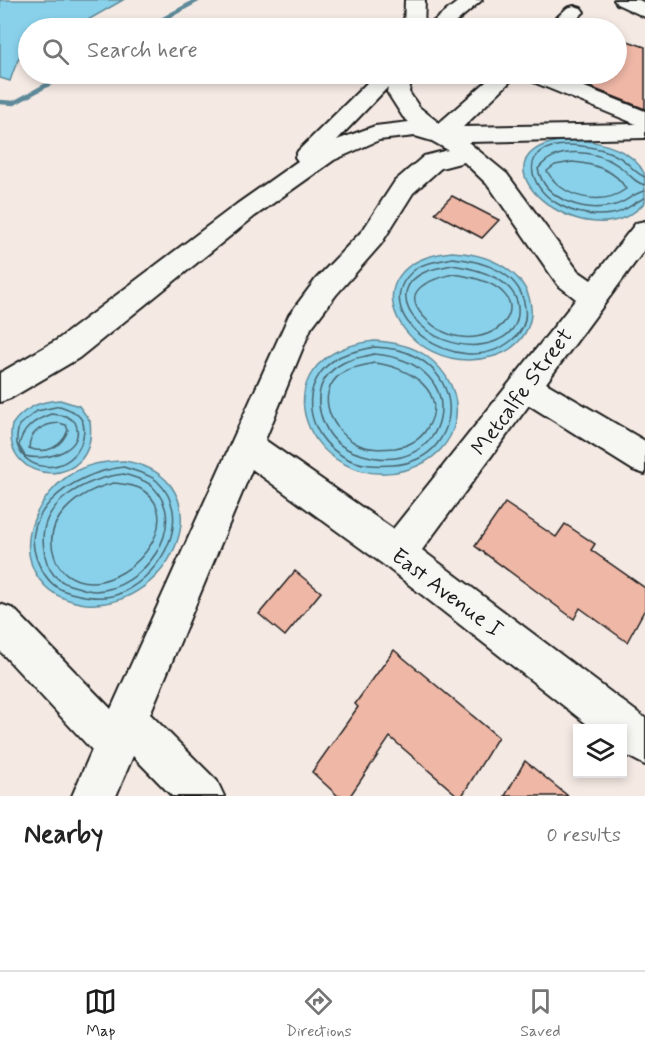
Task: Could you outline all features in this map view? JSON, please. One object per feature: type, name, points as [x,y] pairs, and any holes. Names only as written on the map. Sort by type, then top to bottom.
[{"type":"street","points":[[414,18],[415,0]]},
{"type":"street","points":[[450,18],[472,0]]},
{"type":"street","points":[[624,0],[645,11]]},
{"type":"street","points":[[567,18],[574,12]]},
{"type":"street","points":[[275,190],[378,84]]},
{"type":"street","points":[[399,84],[398,92],[411,112],[440,135],[470,153],[498,180],[568,278],[593,296]]},
{"type":"street","points":[[440,135],[496,84]]},
{"type":"street","points":[[559,84],[645,119]]},
{"type":"street","points":[[0,389],[68,348],[325,154],[375,133],[415,129],[440,135],[645,131]]},
{"type":"street","points":[[94,796],[299,323],[312,304],[372,237],[404,187],[433,162],[470,153]]},
{"type":"street","name":"Metcalfe Street","points":[[397,553],[593,296],[633,265],[645,230]]},
{"type":"street","points":[[525,386],[645,459]]},
{"type":"street","name":"East Avenue I","points":[[246,446],[397,553],[645,744]]},
{"type":"street","points":[[0,623],[121,732],[202,796]]},
{"type":"water","points":[[0,0],[123,0],[92,18],[18,18],[18,60],[10,81],[0,78]]},
{"type":"water","points":[[571,139],[612,147],[631,157],[644,173],[645,202],[621,219],[593,222],[566,214],[542,200],[527,182],[524,164],[538,148]]},
{"type":"water","points":[[452,252],[475,255],[504,267],[522,283],[529,296],[530,321],[525,333],[505,352],[491,357],[460,359],[433,352],[411,337],[397,317],[393,296],[399,277],[418,261]]},
{"type":"water","points":[[374,341],[401,345],[425,355],[441,369],[451,385],[456,402],[456,419],[450,436],[440,450],[425,462],[406,470],[371,473],[342,463],[320,445],[307,421],[304,395],[313,371],[336,352]]},
{"type":"water","points":[[60,400],[79,406],[90,421],[89,445],[80,461],[66,470],[50,473],[34,469],[20,460],[12,445],[12,425],[21,414],[33,406]]},
{"type":"water","points":[[125,461],[157,473],[175,492],[181,516],[177,541],[164,566],[144,587],[117,600],[86,604],[59,596],[45,586],[34,571],[29,555],[29,539],[40,507],[62,480],[76,471],[100,463]]},
{"type":"building","points":[[627,41],[645,47],[645,109],[582,84],[627,84]]},
{"type":"building","points":[[452,196],[499,220],[482,238],[435,213]]},
{"type":"building","points":[[505,503],[556,537],[565,524],[595,544],[591,550],[645,588],[645,609],[627,642],[580,608],[574,619],[475,546]]},
{"type":"building","points":[[295,571],[321,592],[285,636],[259,614]]},
{"type":"building","points":[[394,650],[498,737],[462,796],[458,796],[390,737],[350,796],[338,796],[312,772],[358,707],[355,704]]},
{"type":"building","points":[[525,761],[568,796],[505,796]]},
{"type":"waterway","points":[[165,18],[198,0]]},
{"type":"waterway","points":[[0,102],[14,103],[49,84]]}]
